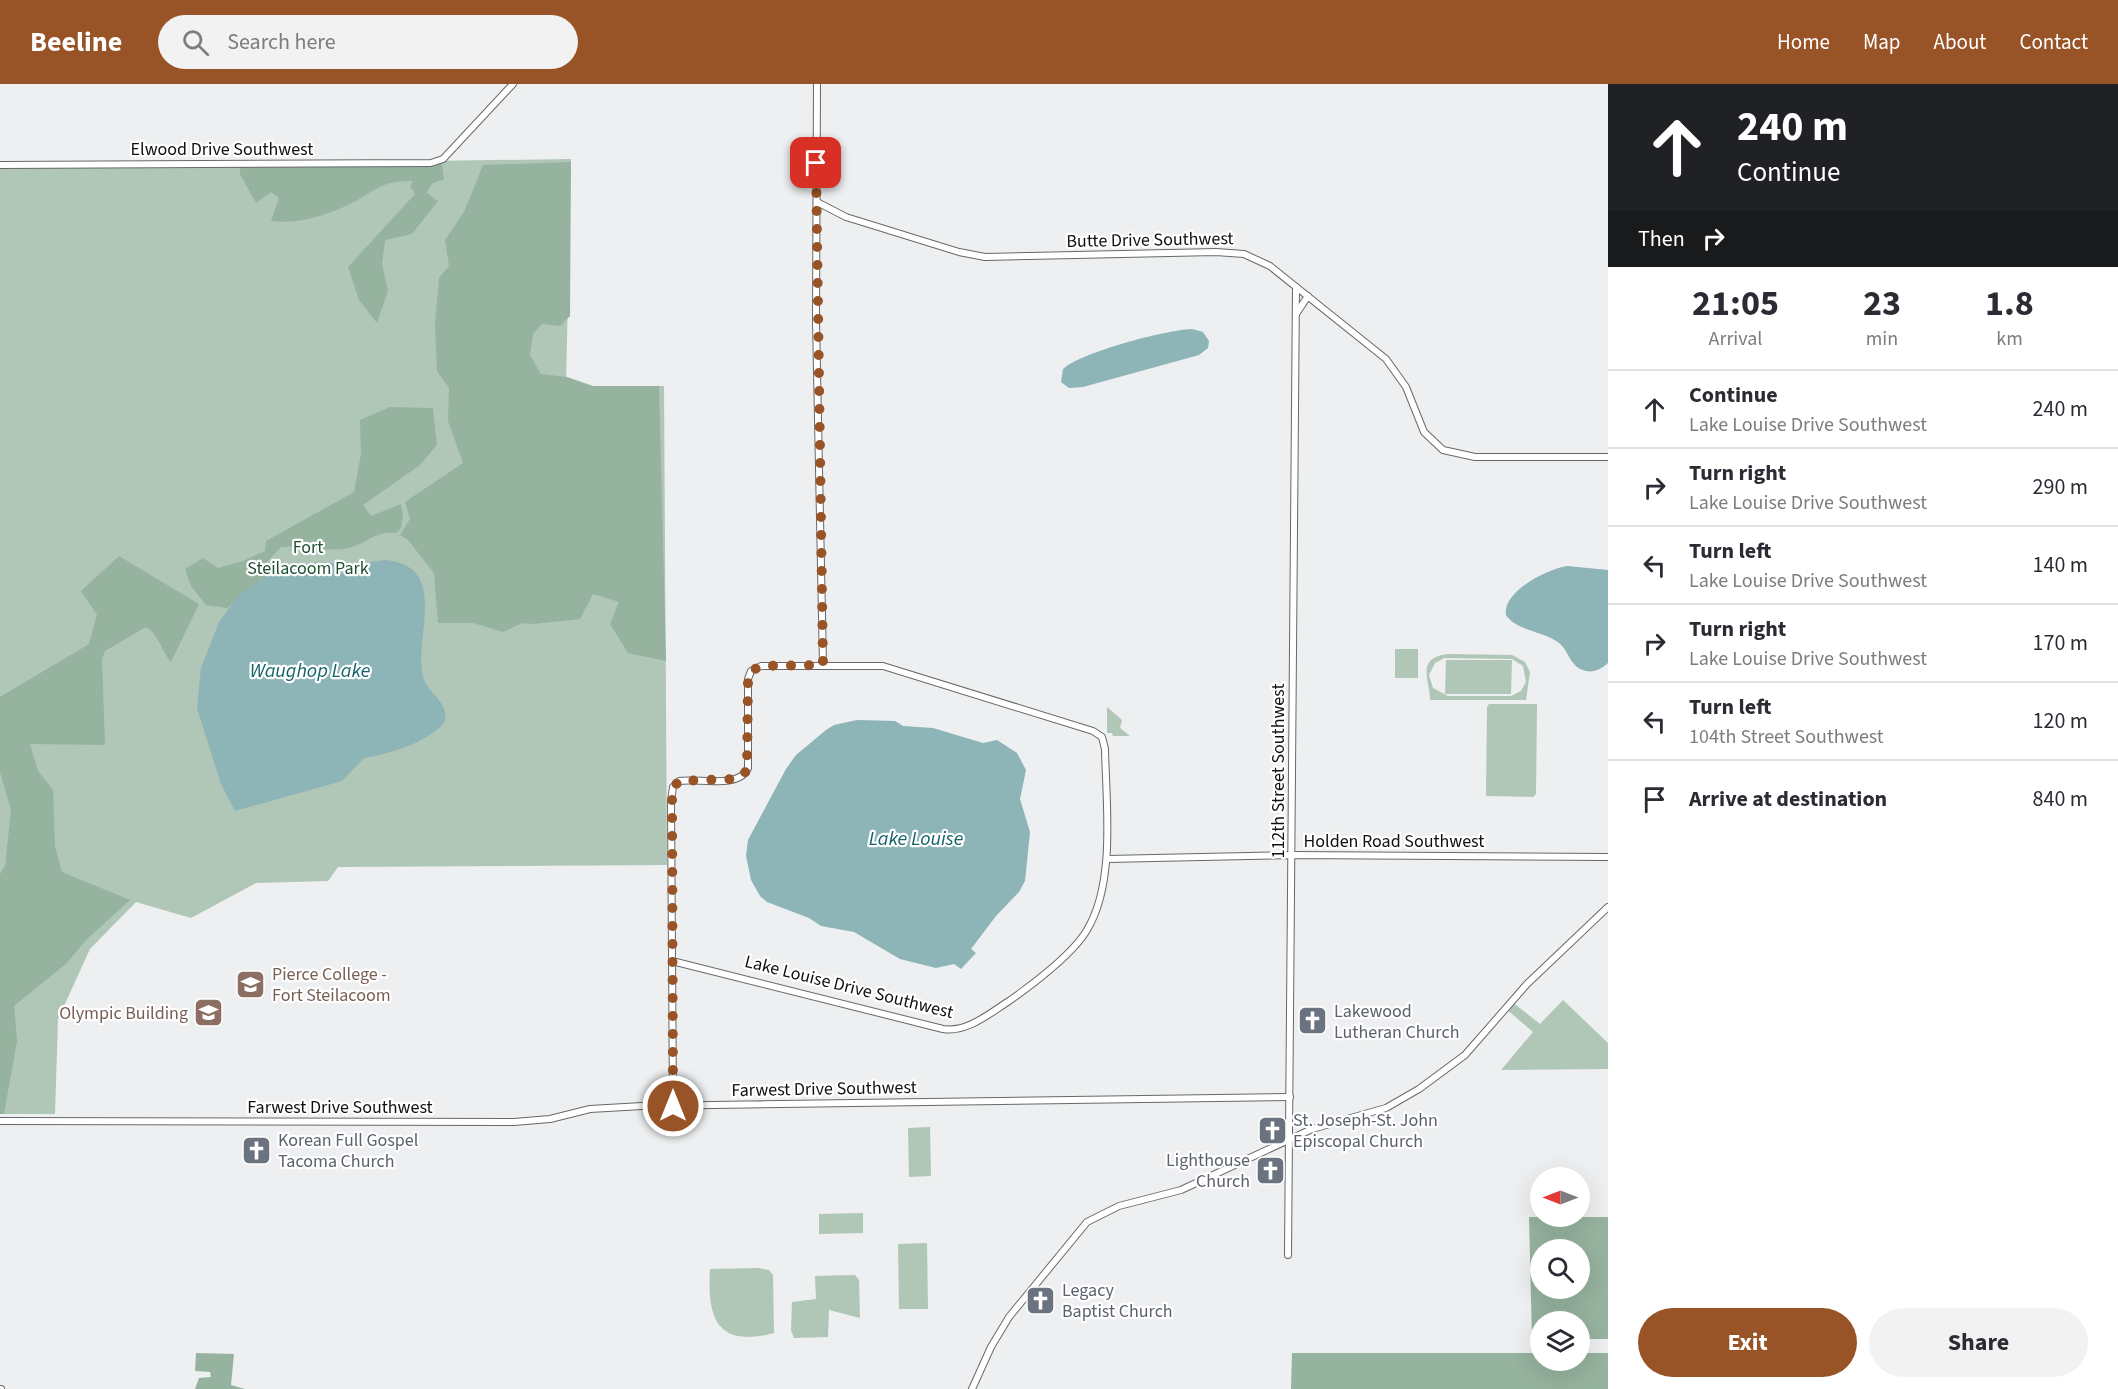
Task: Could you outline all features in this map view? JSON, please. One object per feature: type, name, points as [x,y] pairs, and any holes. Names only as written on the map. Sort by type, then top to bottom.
[{"type":"street","name":"Elwood Drive Southwest","points":[[0,165],[431,164],[443,159],[513,84]]},
{"type":"street","points":[[817,84],[816,202],[823,665]]},
{"type":"street","name":"Butte Drive Southwest","points":[[816,202],[846,217],[971,255],[1231,252],[1260,260],[1386,359],[1406,387],[1420,427],[1438,446],[1463,456],[1608,457]]},
{"type":"street","name":"112th Street Southwest","points":[[1288,1255],[1296,287]]},
{"type":"street","points":[[1296,314],[1308,296]]},
{"type":"street","name":"Lake Louise Drive Southwest","points":[[823,665],[883,666],[1097,732],[1104,745],[1107,859],[1091,922],[1077,942],[1021,992],[991,1013],[955,1030],[943,1029],[672,961],[672,789],[676,783],[683,780],[736,779],[746,772],[750,673],[761,666],[823,665]]},
{"type":"street","name":"Holden Road Southwest","points":[[1107,859],[1292,855],[1608,857]]},
{"type":"street","points":[[972,1389],[991,1347],[1009,1317],[1087,1222],[1119,1206],[1181,1190],[1312,1130],[1386,1108],[1450,1068],[1474,1045],[1527,984],[1608,907]]},
{"type":"street","points":[[672,961],[673,1106]]},
{"type":"street","name":"Farwest Drive Southwest","points":[[0,1121],[514,1122],[550,1119],[590,1109],[673,1106],[1290,1097]]},
{"type":"green space","name":"Fort Steilacoom Park","points":[[571,159],[566,386],[664,386],[667,865],[338,867],[328,881],[256,883],[191,918],[136,902],[90,949],[58,1019],[55,1114],[0,1114],[0,167]]},
{"type":"green space","points":[[571,162],[570,316],[560,326],[542,324],[533,334],[530,355],[541,374],[567,377],[593,386],[659,386],[666,661],[628,653],[610,624],[619,602],[593,594],[580,619],[522,623],[503,632],[473,623],[438,623],[434,573],[408,540],[400,535],[410,519],[405,502],[463,463],[448,421],[449,388],[437,371],[435,324],[439,278],[449,266],[445,240],[464,212],[483,165]]},
{"type":"green space","points":[[442,164],[444,180],[429,187],[427,193],[438,201],[412,234],[385,240],[382,264],[388,291],[377,323],[359,300],[348,267],[415,194],[410,186],[413,181],[385,185],[351,203],[317,217],[282,222],[271,221],[279,198],[271,192],[256,203],[240,174],[240,166]]},
{"type":"green space","points":[[390,407],[433,408],[437,445],[420,465],[363,505],[371,516],[401,504],[403,514],[401,528],[396,533],[377,535],[358,545],[343,549],[281,547],[265,564],[267,574],[227,608],[206,605],[191,586],[185,569],[203,558],[218,568],[243,561],[265,551],[266,541],[354,492],[361,454],[360,420]]},
{"type":"green space","points":[[119,556],[199,604],[171,662],[154,634],[146,627],[105,651],[102,659],[105,745],[30,744],[38,771],[53,790],[55,847],[62,872],[130,900],[85,941],[67,963],[14,1006],[17,1041],[4,1114],[0,1114],[0,874],[5,866],[11,810],[0,772],[0,697],[89,644],[97,615],[81,591]]},
{"type":"green space","points":[[1395,649],[1418,649],[1418,678],[1395,678]]},
{"type":"green space","points":[[1448,654],[1512,655],[1525,662],[1530,672],[1526,700],[1430,700],[1428,665],[1438,656]],"holes":[[[1444,658],[1512,659],[1523,666],[1526,682],[1521,691],[1511,696],[1448,696],[1433,688],[1429,675],[1435,663]]]},
{"type":"green space","points":[[1446,660],[1512,660],[1511,694],[1445,694]]},
{"type":"green space","points":[[1489,704],[1537,704],[1536,794],[1533,797],[1486,796],[1487,707]]},
{"type":"green space","points":[[1107,707],[1122,720],[1120,728],[1130,736],[1113,736],[1112,733],[1107,733]]},
{"type":"green space","points":[[1563,1000],[1608,1043],[1608,1069],[1501,1070],[1533,1032],[1505,1008],[1511,1001],[1540,1024]]},
{"type":"green space","points":[[930,1127],[931,1176],[909,1177],[908,1128]]},
{"type":"green space","points":[[863,1213],[863,1233],[819,1234],[819,1214]]},
{"type":"green space","points":[[1529,1217],[1530,1227],[1590,1227],[1590,1217],[1608,1217],[1608,1339],[1590,1339],[1590,1311],[1531,1311],[1531,1299],[1590,1299],[1590,1239],[1530,1239],[1530,1258]]},
{"type":"green space","points":[[927,1243],[928,1309],[899,1309],[898,1244]]},
{"type":"green space","points":[[758,1268],[769,1270],[773,1275],[774,1333],[755,1337],[728,1333],[714,1315],[711,1302],[710,1269]]},
{"type":"green space","points":[[855,1275],[859,1280],[860,1318],[829,1310],[828,1337],[794,1338],[791,1330],[792,1302],[816,1299],[815,1276]]},
{"type":"green space","points":[[196,1353],[234,1354],[231,1385],[245,1389],[195,1389],[199,1378],[211,1377],[210,1372],[195,1371]]},
{"type":"green space","points":[[1292,1353],[1530,1353],[1530,1371],[1590,1371],[1590,1353],[1608,1353],[1608,1389],[1291,1389]]},
{"type":"water","points":[[1192,329],[1203,332],[1209,341],[1208,348],[1199,355],[1083,387],[1069,388],[1061,382],[1063,369],[1087,356],[1145,338]]},
{"type":"water","name":"Waughop Lake","points":[[385,560],[405,565],[417,575],[423,589],[425,606],[421,661],[423,677],[444,708],[445,721],[420,741],[385,754],[364,758],[342,781],[235,811],[221,784],[197,708],[201,668],[219,622],[237,597],[269,573],[289,571],[298,565],[319,562],[351,565]]},
{"type":"water","points":[[1567,566],[1608,570],[1608,663],[1593,671],[1579,668],[1572,662],[1562,646],[1553,639],[1523,628],[1506,615],[1507,606],[1518,590],[1548,572]]},
{"type":"water","name":"Lake Louise","points":[[857,720],[895,721],[903,726],[933,728],[983,743],[997,740],[1017,753],[1026,770],[1020,799],[1030,832],[1025,881],[1019,892],[996,916],[971,949],[976,953],[961,969],[954,964],[936,968],[900,959],[854,932],[821,926],[809,918],[767,902],[760,896],[751,880],[746,856],[748,840],[786,769],[796,755],[826,730],[834,725]]},
{"type":"place","name":"Pierce College - Fort Steilacoom","points":[[251,984]]},
{"type":"place","name":"Olympic Building","points":[[209,1013]]},
{"type":"place","name":"Lakewood Lutheran Church","points":[[1313,1021]]},
{"type":"place","name":"St. Joseph-St. John Episcopal Church","points":[[1272,1130]]},
{"type":"place","name":"Korean Full Gospel Tacoma Church","points":[[257,1150]]},
{"type":"place","name":"Lighthouse Church","points":[[1271,1170]]},
{"type":"place","name":"Legacy Baptist Church","points":[[1041,1300]]},
{"type":"route","points":[[673,1106],[672,789],[674,785],[683,780],[736,779],[747,771],[748,679],[751,671],[758,666],[823,665],[816,321],[816,163]]}]
